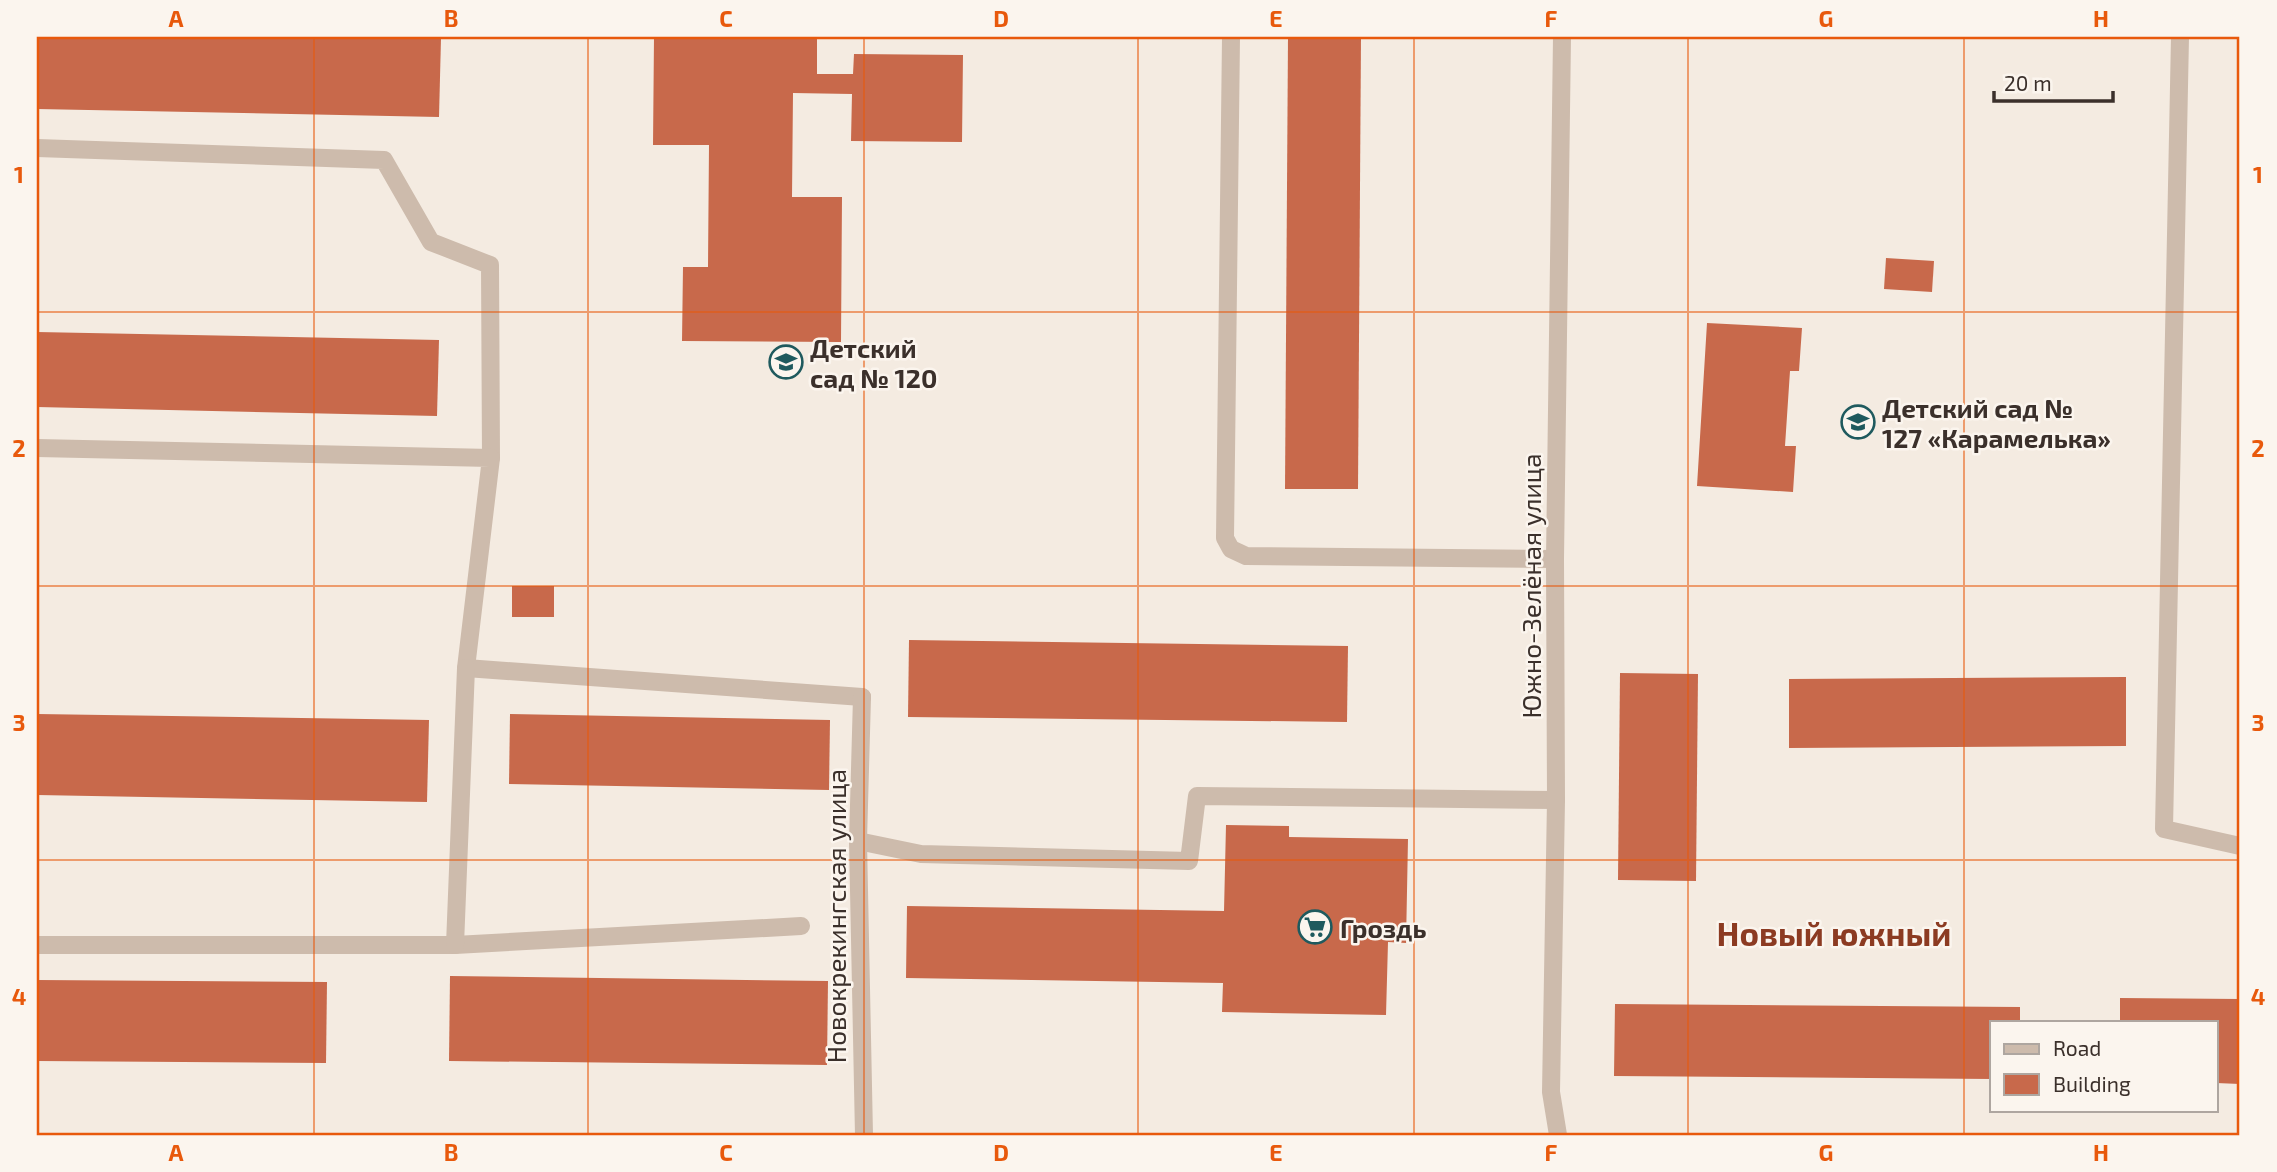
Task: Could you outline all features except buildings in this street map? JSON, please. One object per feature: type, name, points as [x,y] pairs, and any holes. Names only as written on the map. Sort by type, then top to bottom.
[{"type":"street","points":[[1231,37],[1225,538],[1231,549],[1246,556],[1555,559]]},
{"type":"street","name":"Южно-Зелёная улица","points":[[1558,1135],[1551,1092],[1562,37]]},
{"type":"street","points":[[2180,37],[2164,829],[2240,846]]},
{"type":"street","points":[[37,148],[384,160],[431,243],[490,265],[491,458],[466,668],[455,945]]},
{"type":"street","points":[[37,448],[491,458]]},
{"type":"street","name":"Новокрекингская улица","points":[[466,668],[862,697],[858,841],[864,1135]]},
{"type":"street","points":[[858,841],[921,854],[1189,861],[1197,796],[1556,800]]},
{"type":"street","points":[[37,945],[455,945],[801,926]]},
{"type":"green space","points":[[2239,497],[2240,722],[2237,722]]},
{"type":"place","name":"Детский сад № 120","points":[[786,362]]},
{"type":"place","name":"Детский сад № 127 «Карамелька»","points":[[1858,422]]},
{"type":"place","name":"Гроздь","points":[[1315,927]]},
{"type":"district","name":"Новый южный","points":[[1834,933]]}]
